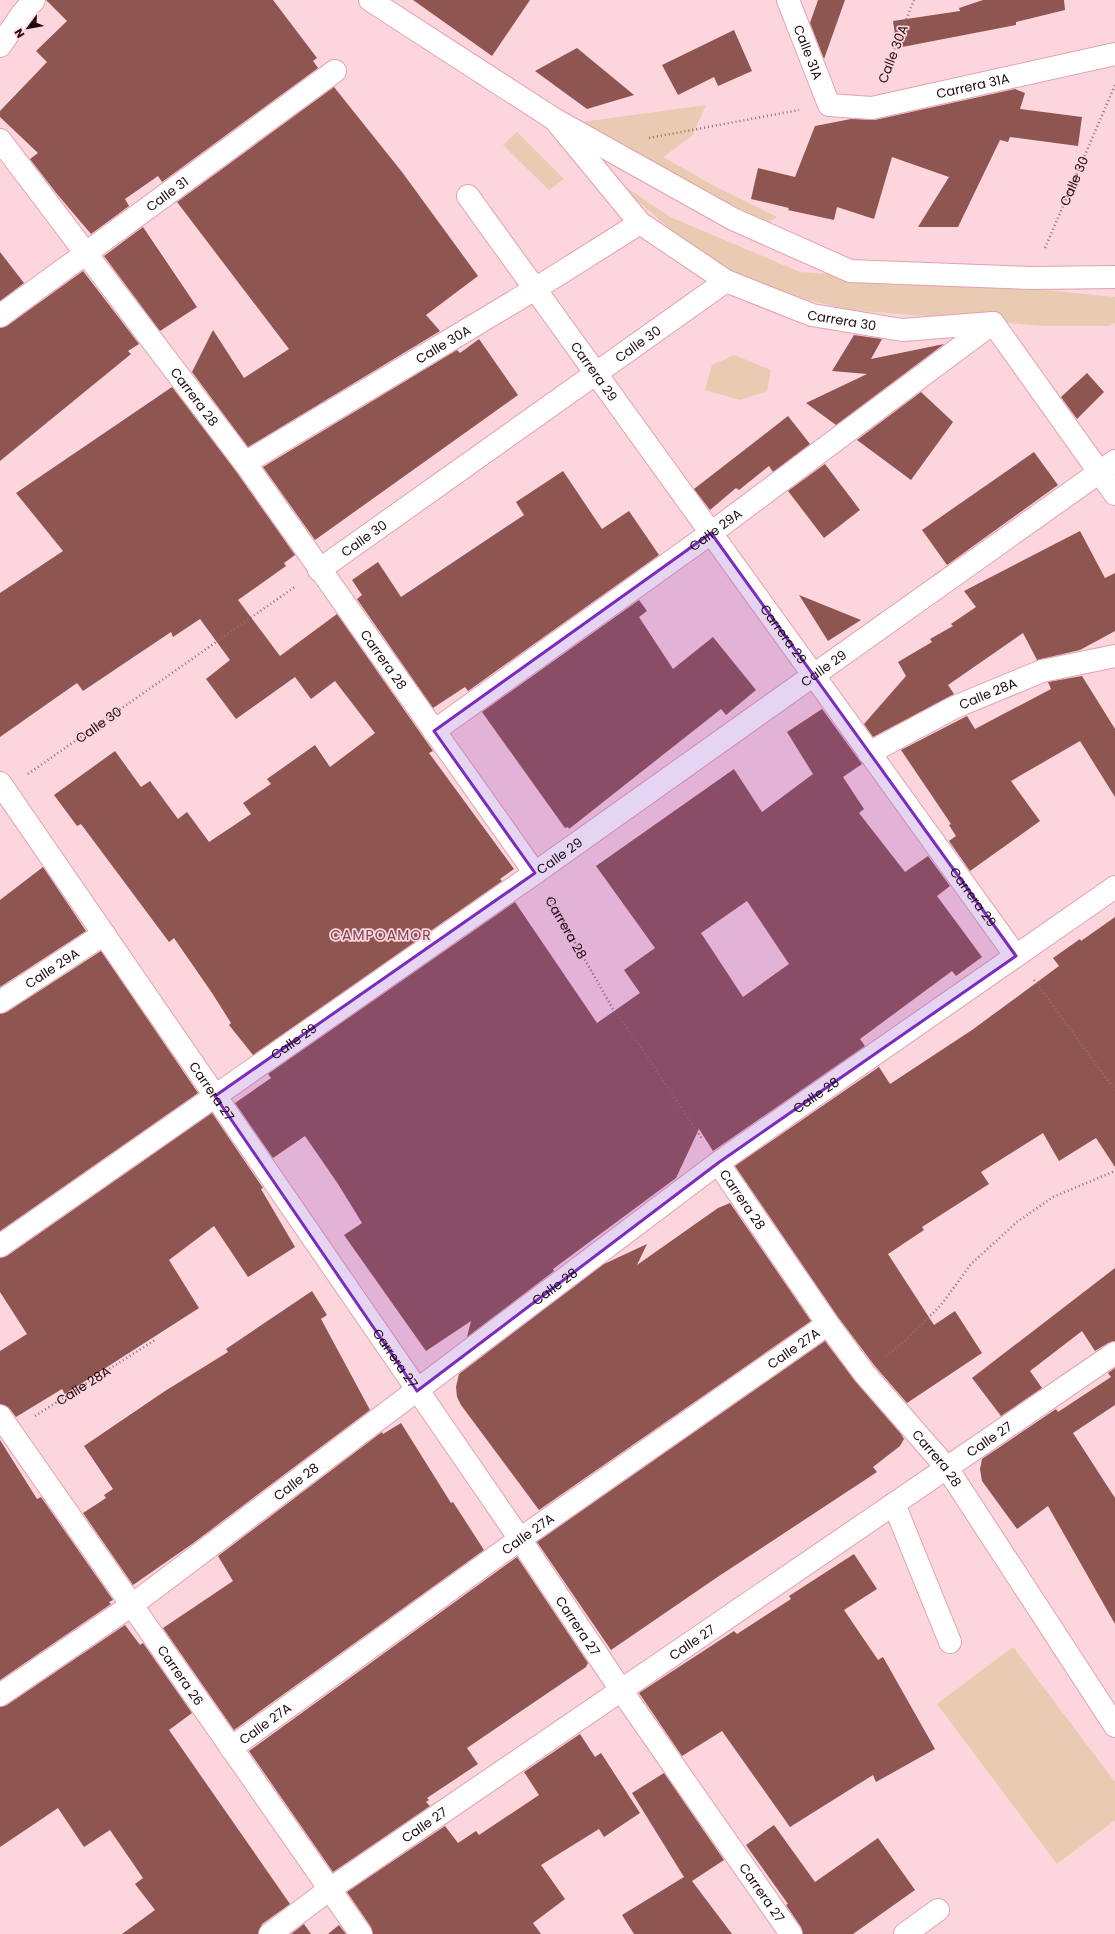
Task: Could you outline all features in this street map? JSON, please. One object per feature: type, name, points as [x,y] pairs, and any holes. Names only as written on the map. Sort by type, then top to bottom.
[{"type":"street","points":[[0,46],[22,14],[34,0]]},
{"type":"street","points":[[370,0],[554,119],[733,219],[850,271],[1032,278],[1115,277]]},
{"type":"street","name":"Calle 31A","points":[[788,0],[829,105]]},
{"type":"street","name":"Carrera 31A","points":[[829,105],[872,108],[1115,54]]},
{"type":"street","name":"Calle 31","points":[[0,316],[335,71]]},
{"type":"street","name":"Carrera 30","points":[[554,119],[640,223],[726,281],[812,316],[902,330],[993,323]]},
{"type":"street","name":"Carrera 28","points":[[0,140],[245,463],[319,570],[535,873]]},
{"type":"street","name":"Carrera 29","points":[[468,196],[1016,956]]},
{"type":"street","name":"Calle 30A","points":[[245,463],[535,289],[640,223]]},
{"type":"street","name":"Calle 30","points":[[319,570],[726,281]]},
{"type":"street","points":[[993,323],[1107,467],[1115,494]]},
{"type":"street","name":"Calle 29A","points":[[434,731],[711,533],[993,323]]},
{"type":"street","name":"Calle 29","points":[[0,1246],[535,873],[1107,467]]},
{"type":"street","name":"Calle 28A","points":[[869,753],[955,707],[1042,671],[1115,656]]},
{"type":"street","name":"Carrera 27","points":[[2,789],[104,934],[520,1539],[621,1690],[791,1934]]},
{"type":"street","name":"Calle 28","points":[[0,1695],[132,1605],[718,1163],[1115,887]]},
{"type":"street","name":"Calle 29A","points":[[0,1002],[104,934]]},
{"type":"street","name":"Carrera 28","points":[[718,1163],[864,1374],[947,1468],[1115,1726]]},
{"type":"street","name":"Calle 27A","points":[[231,1748],[520,1539],[828,1324]]},
{"type":"street","name":"Calle 27","points":[[270,1934],[330,1889],[1115,1353]]},
{"type":"street","name":"Carrera 26","points":[[5,1424],[361,1934]]},
{"type":"street","points":[[894,1504],[950,1642]]},
{"type":"street","points":[[905,1934],[938,1910]]},
{"type":"path","name":"Calle 30A","points":[[872,108],[914,0]]},
{"type":"path","name":"Calle 30","points":[[1032,278],[1115,85]]},
{"type":"path","points":[[605,147],[829,105]]},
{"type":"path","name":"Calle 30","points":[[2,789],[319,570]]},
{"type":"path","name":"Carrera 28","points":[[535,873],[613,1008],[718,1163]]},
{"type":"path","points":[[1016,956],[1115,1090]]},
{"type":"path","points":[[864,1374],[905,1341],[941,1305],[970,1264],[1017,1222],[1053,1197],[1115,1171]]},
{"type":"path","name":"Calle 28A","points":[[5,1424],[155,1340]]},
{"type":"highlighted area","points":[[711,533],[1016,956],[718,1163],[417,1391],[215,1096],[535,873],[434,731]]},
{"type":"shaded area","points":[[706,105],[692,136],[663,157],[714,186],[777,217],[769,222],[714,196],[582,122]]},
{"type":"shaded area","points":[[517,132],[564,179],[549,190],[503,145]]},
{"type":"shaded area","points":[[608,175],[670,217],[800,272],[984,284],[1115,297],[1115,323],[1108,326],[1045,326],[851,310],[787,295],[716,269]]},
{"type":"shaded area","points":[[734,355],[771,370],[767,391],[740,400],[705,390],[712,365]]},
{"type":"shaded area","points":[[1013,1647],[1115,1782],[1115,1820],[1057,1864],[937,1704]]},
{"type":"building","points":[[46,0],[273,0],[317,58],[313,61],[318,68],[162,182],[158,176],[125,199],[129,206],[91,234],[30,159],[38,153],[0,117],[0,111],[47,62],[36,51],[67,21]]},
{"type":"building","points":[[413,0],[530,0],[492,56]]},
{"type":"building","points":[[818,0],[845,0],[824,59],[810,23]]},
{"type":"building","points":[[983,0],[1064,0],[1065,10],[1016,22],[1016,25],[897,48],[893,21],[960,11],[959,8]]},
{"type":"building","points":[[734,30],[752,71],[718,86],[714,77],[678,95],[662,65]]},
{"type":"building","points":[[577,48],[634,95],[587,109],[535,71]]},
{"type":"building","points":[[334,87],[402,172],[478,276],[426,315],[440,331],[248,447],[192,372],[213,330],[244,378],[289,349],[177,202]]},
{"type":"building","points":[[1015,89],[1025,93],[1020,109],[1082,117],[1078,146],[1010,137],[1008,142],[1000,140],[958,227],[918,227],[949,177],[892,157],[874,219],[837,207],[834,220],[788,210],[789,208],[751,199],[758,168],[795,177],[815,126],[851,119],[875,120]]},
{"type":"building","points":[[143,227],[197,307],[160,331],[104,256]]},
{"type":"building","points":[[0,252],[24,283],[0,301]]},
{"type":"building","points":[[83,271],[139,344],[128,351],[131,354],[0,461],[0,328],[7,326]]},
{"type":"building","points":[[854,335],[882,339],[871,359],[944,344],[836,425],[806,403],[867,374],[832,371]]},
{"type":"building","points":[[479,339],[518,395],[315,540],[263,467],[457,350],[460,353]]},
{"type":"building","points":[[1087,373],[1104,392],[1077,419],[1061,397]]},
{"type":"building","points":[[172,387],[235,470],[295,555],[284,563],[286,566],[238,600],[280,656],[337,614],[433,751],[429,753],[514,869],[500,879],[502,881],[253,1055],[229,1025],[231,1023],[174,938],[169,942],[81,824],[77,826],[54,795],[115,751],[141,787],[150,781],[178,819],[187,812],[209,842],[251,814],[243,803],[271,784],[267,779],[315,745],[330,767],[375,733],[335,681],[311,699],[295,677],[236,719],[206,679],[230,660],[200,619],[173,637],[171,632],[83,691],[77,683],[0,737],[0,593],[63,551],[16,493]]},
{"type":"building","points":[[921,392],[953,422],[911,480],[857,440]]},
{"type":"building","points":[[788,416],[810,444],[773,472],[769,466],[739,490],[736,488],[710,510],[694,489]]},
{"type":"building","points":[[1034,452],[1058,485],[947,565],[922,530]]},
{"type":"building","points":[[825,464],[860,510],[824,538],[788,491]]},
{"type":"building","points":[[563,471],[602,529],[629,511],[659,555],[468,691],[465,687],[433,708],[357,599],[362,595],[352,580],[378,562],[401,597],[524,515],[516,502]]},
{"type":"building","points":[[1080,531],[1105,578],[1115,573],[1115,631],[1080,650],[1037,660],[1023,633],[948,685],[954,694],[873,737],[864,724],[906,676],[898,662],[932,642],[930,639],[953,626],[951,624],[976,607],[964,591]]},
{"type":"building","points":[[799,595],[861,620],[828,641]]},
{"type":"building","points":[[639,600],[647,611],[639,617],[673,669],[713,637],[756,690],[726,715],[721,709],[569,829],[568,827],[565,828],[482,712]]},
{"type":"building","points":[[1082,676],[1115,729],[1115,797],[1080,741],[1011,781],[1040,821],[970,871],[949,841],[956,836],[949,825],[951,824],[901,750],[967,716],[975,729],[1051,689],[1048,682]]},
{"type":"building","points":[[822,709],[862,764],[843,777],[864,809],[859,813],[905,872],[928,856],[950,886],[937,896],[982,957],[956,976],[952,971],[860,1039],[865,1046],[713,1151],[699,1129],[676,1178],[553,1269],[554,1271],[467,1337],[471,1321],[426,1351],[344,1235],[362,1223],[338,1184],[305,1136],[273,1158],[235,1103],[271,1078],[268,1074],[515,902],[597,1023],[640,993],[624,970],[655,948],[596,866],[734,769],[762,812],[813,774],[787,732]],"holes":[[[747,901],[789,964],[743,997],[701,933]]]},
{"type":"building","points":[[43,867],[86,931],[0,987],[0,900]]},
{"type":"building","points":[[1115,917],[1115,1167],[1096,1138],[1059,1161],[1043,1133],[981,1172],[989,1184],[922,1227],[924,1230],[888,1254],[934,1325],[955,1311],[982,1353],[907,1403],[874,1365],[838,1317],[735,1166],[879,1067],[890,1084],[972,1030],[1059,966],[1053,958],[1080,939],[1081,941]]},
{"type":"building","points":[[101,951],[198,1093],[0,1231],[0,1014],[7,1012]]},
{"type":"building","points":[[212,1113],[263,1188],[261,1189],[295,1247],[248,1277],[214,1226],[169,1260],[199,1308],[65,1394],[62,1389],[16,1417],[10,1409],[0,1404],[0,1351],[27,1334],[0,1292],[0,1258],[7,1256]]},
{"type":"building","points":[[730,1203],[811,1321],[539,1510],[461,1405],[457,1397],[456,1387],[459,1374],[604,1264],[647,1244],[637,1265],[718,1208]]},
{"type":"building","points":[[1115,1268],[1115,1341],[1108,1343],[1095,1351],[1082,1331],[1030,1371],[1042,1388],[1001,1416],[972,1378]]},
{"type":"building","points":[[312,1291],[327,1315],[321,1319],[370,1410],[192,1544],[133,1585],[83,1513],[106,1498],[104,1495],[113,1489],[84,1446],[165,1391],[228,1352],[226,1349]]},
{"type":"building","points":[[825,1341],[855,1381],[901,1434],[904,1439],[900,1446],[873,1467],[877,1472],[719,1576],[611,1650],[537,1542]]},
{"type":"building","points":[[1115,1368],[1115,1405],[1073,1433],[1115,1498],[1115,1624],[1048,1506],[1017,1529],[982,1481],[980,1469],[982,1459],[1056,1409],[1058,1412],[1111,1377],[1108,1373]]},
{"type":"building","points":[[401,1423],[451,1503],[453,1502],[484,1550],[234,1730],[163,1628],[233,1581],[218,1556],[382,1432],[383,1434]]},
{"type":"building","points":[[0,1440],[37,1499],[41,1497],[113,1600],[109,1602],[111,1604],[0,1680]]},
{"type":"building","points":[[854,1554],[877,1589],[844,1610],[878,1660],[883,1657],[935,1749],[876,1782],[873,1775],[790,1827],[722,1731],[682,1756],[639,1693],[734,1631],[737,1634],[791,1599],[789,1596]]},
{"type":"building","points":[[517,1557],[588,1663],[586,1667],[467,1748],[478,1764],[427,1798],[429,1800],[426,1802],[430,1806],[333,1872],[249,1751]]},
{"type":"building","points":[[125,1625],[140,1645],[143,1643],[192,1713],[169,1730],[290,1904],[262,1924],[258,1934],[122,1934],[155,1910],[135,1884],[143,1878],[110,1830],[84,1847],[58,1808],[0,1847],[0,1707],[7,1705]]},
{"type":"building","points":[[580,1734],[595,1757],[601,1753],[640,1813],[604,1837],[599,1829],[541,1865],[565,1899],[533,1923],[541,1934],[373,1934],[371,1927],[347,1892],[445,1826],[458,1843],[476,1831],[479,1835],[539,1795],[524,1772]]},
{"type":"building","points":[[664,1773],[724,1860],[692,1881],[732,1934],[634,1934],[622,1915],[684,1877],[632,1793]]},
{"type":"building","points":[[774,1825],[815,1882],[878,1838],[915,1890],[853,1934],[803,1934],[801,1927],[786,1905],[788,1904],[746,1845]]},
{"type":"building","points":[[304,1924],[311,1934],[291,1934]]},
{"type":"building","points":[[339,1925],[346,1934],[328,1934]]},
{"type":"district","name":"CAMPOAMOR","points":[[381,935]]}]
